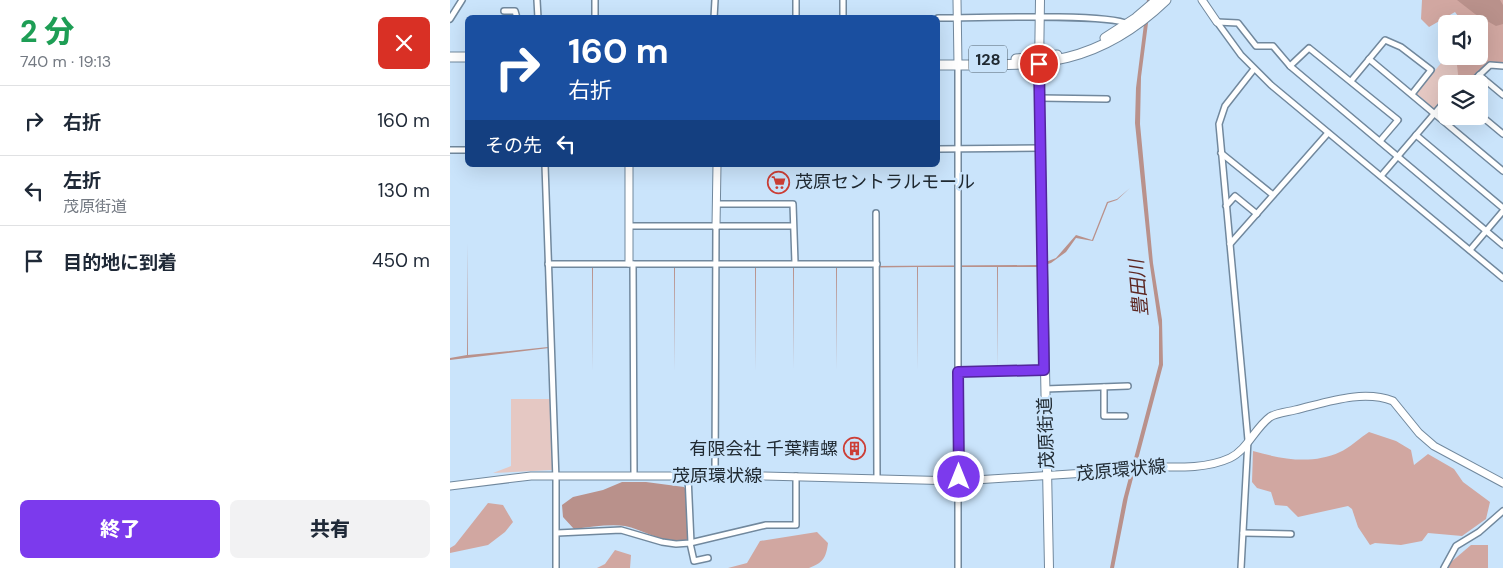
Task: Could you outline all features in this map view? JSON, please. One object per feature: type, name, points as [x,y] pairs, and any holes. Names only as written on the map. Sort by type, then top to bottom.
[{"type":"highway","name":"128","points":[[1130,26],[1136,18],[1162,1]]},
{"type":"highway","name":"128","points":[[940,65],[958,62],[1039,61],[1092,50],[1130,26],[1162,1]]},
{"type":"highway","points":[[450,57],[465,57]]},
{"type":"highway","name":"128","points":[[940,59],[958,62]]},
{"type":"highway","points":[[450,62],[465,62]]},
{"type":"main road","points":[[957,0],[958,62]]},
{"type":"main road","name":"茂原街道","points":[[1040,0],[1040,148],[1049,568]]},
{"type":"main road","points":[[1202,0],[1217,22]]},
{"type":"main road","points":[[630,167],[631,264]]},
{"type":"main road","points":[[716,226],[717,167]]},
{"type":"main road","name":"茂原環状線","points":[[450,486],[510,477],[556,475],[796,476],[959,481],[1086,473],[1124,466],[1201,465],[1230,458],[1273,415],[1342,398],[1393,401],[1419,433],[1434,446],[1503,483]]},
{"type":"street","points":[[450,20],[462,0]]},
{"type":"street","points":[[537,0],[538,15]]},
{"type":"street","points":[[595,0],[595,15]]},
{"type":"street","points":[[714,15],[715,0]]},
{"type":"street","points":[[796,0],[796,15]]},
{"type":"street","points":[[843,0],[843,15]]},
{"type":"street","points":[[504,11],[515,11],[516,15]]},
{"type":"street","points":[[940,18],[1115,20],[1130,26]]},
{"type":"street","points":[[1217,22],[1238,23],[1256,46],[1273,46],[1290,66],[1503,245]]},
{"type":"street","points":[[1217,22],[1254,69],[1503,278]]},
{"type":"street","points":[[1351,81],[1385,40],[1402,47],[1431,70],[1412,94]]},
{"type":"street","points":[[1290,66],[1309,48],[1398,120],[1380,141]]},
{"type":"street","points":[[1369,59],[1503,171]]},
{"type":"street","points":[[958,62],[958,568]]},
{"type":"street","points":[[1480,75],[1490,65],[1503,66]]},
{"type":"street","points":[[1241,568],[1248,440],[1219,124],[1221,114],[1231,97],[1254,69]]},
{"type":"street","points":[[1488,82],[1503,95]]},
{"type":"street","points":[[1040,98],[1107,99]]},
{"type":"street","points":[[1381,176],[1438,109]]},
{"type":"street","points":[[1488,122],[1503,134]]},
{"type":"street","points":[[1230,244],[1328,132]]},
{"type":"street","points":[[1416,135],[1503,209],[1470,250]]},
{"type":"street","points":[[940,149],[1040,148]]},
{"type":"street","points":[[450,150],[465,150]]},
{"type":"street","points":[[1221,153],[1273,195]]},
{"type":"street","points":[[545,167],[556,475],[556,568]]},
{"type":"street","points":[[1226,206],[1236,196],[1257,214]]},
{"type":"street","points":[[716,204],[793,204],[795,263]]},
{"type":"street","points":[[876,213],[878,479]]},
{"type":"street","points":[[630,226],[793,226]]},
{"type":"street","points":[[715,476],[716,226]]},
{"type":"street","points":[[548,264],[877,264]]},
{"type":"street","points":[[631,264],[634,475]]},
{"type":"street","points":[[958,372],[1044,370]]},
{"type":"street","points":[[1045,389],[1128,386]]},
{"type":"street","points":[[1104,387],[1104,416],[1125,416]]},
{"type":"street","points":[[688,476],[691,543],[694,561],[708,558]]},
{"type":"street","points":[[557,533],[622,530],[662,542],[691,543],[766,525],[796,524],[796,476]]},
{"type":"street","points":[[1444,568],[1456,546],[1479,532],[1503,511]]},
{"type":"street","points":[[1243,533],[1292,534]]},
{"type":"shaded area","points":[[1147,0],[1151,0],[1141,77],[1140,124],[1153,263],[1162,320],[1163,365],[1128,497],[1114,568],[1110,568],[1123,500],[1159,364],[1159,327],[1149,259],[1135,123],[1136,88]]},
{"type":"shaded area","points":[[1422,0],[1503,0],[1503,65],[1493,64],[1479,75],[1458,75],[1457,65],[1488,65],[1488,15],[1457,15],[1455,12],[1450,15],[1438,15],[1438,22],[1429,27],[1421,19]]},
{"type":"shaded area","points":[[1457,0],[1500,0],[1503,5],[1503,24],[1496,26],[1488,21],[1488,15],[1475,14]]},
{"type":"shaded area","points":[[1503,0],[1493,64],[1479,75],[1438,75],[1438,105],[1434,109],[1416,93],[1439,65],[1488,65],[1488,15]]},
{"type":"shaded area","points":[[1130,188],[1117,200],[1108,203],[1093,241],[1076,238],[1066,252],[1051,263],[1038,267],[998,267],[998,369],[997,267],[918,267],[918,370],[917,267],[837,268],[837,370],[836,268],[794,268],[794,369],[793,268],[756,268],[755,371],[755,268],[675,268],[674,371],[674,268],[593,268],[593,371],[592,268],[551,268],[1038,265],[1056,258],[1076,235],[1092,240],[1107,202],[1117,199]]},
{"type":"shaded area","points":[[467,243],[468,355],[548,347],[544,243],[549,348],[450,360],[450,358],[467,355]]},
{"type":"shaded area","points":[[548,352],[549,352],[550,385]]},
{"type":"shaded area","points":[[511,399],[551,399],[553,470],[493,473],[511,466]]},
{"type":"shaded area","points":[[1369,432],[1396,441],[1411,450],[1414,465],[1428,454],[1454,469],[1463,482],[1490,502],[1486,519],[1462,536],[1428,533],[1422,541],[1401,545],[1375,543],[1370,545],[1358,527],[1352,509],[1348,506],[1298,517],[1287,506],[1275,505],[1271,492],[1257,488],[1252,482],[1253,451],[1285,458],[1308,460],[1329,456],[1343,450]]},
{"type":"shaded area","points":[[622,482],[646,482],[684,487],[686,490],[689,539],[673,541],[619,525],[574,529],[563,517],[562,505],[573,497],[603,490]]},
{"type":"shaded area","points":[[488,503],[503,505],[513,522],[505,532],[488,545],[450,553],[450,548],[455,545]]},
{"type":"shaded area","points":[[817,532],[828,543],[823,559],[814,566],[809,568],[728,568],[747,563],[760,541]]},
{"type":"shaded area","points":[[1471,545],[1488,545],[1488,568],[1444,568]]},
{"type":"shaded area","points":[[615,550],[631,555],[630,568],[597,568],[605,564]]},
{"type":"place","name":"茂原セントラルモール","points":[[779,182]]},
{"type":"place","name":"有限会社 千葉精螺","points":[[854,449]]},
{"type":"route","points":[[959,477],[958,372],[1044,370],[1039,64]]},
{"type":"water label","name":"豊田川","points":[[1138,288]]}]
